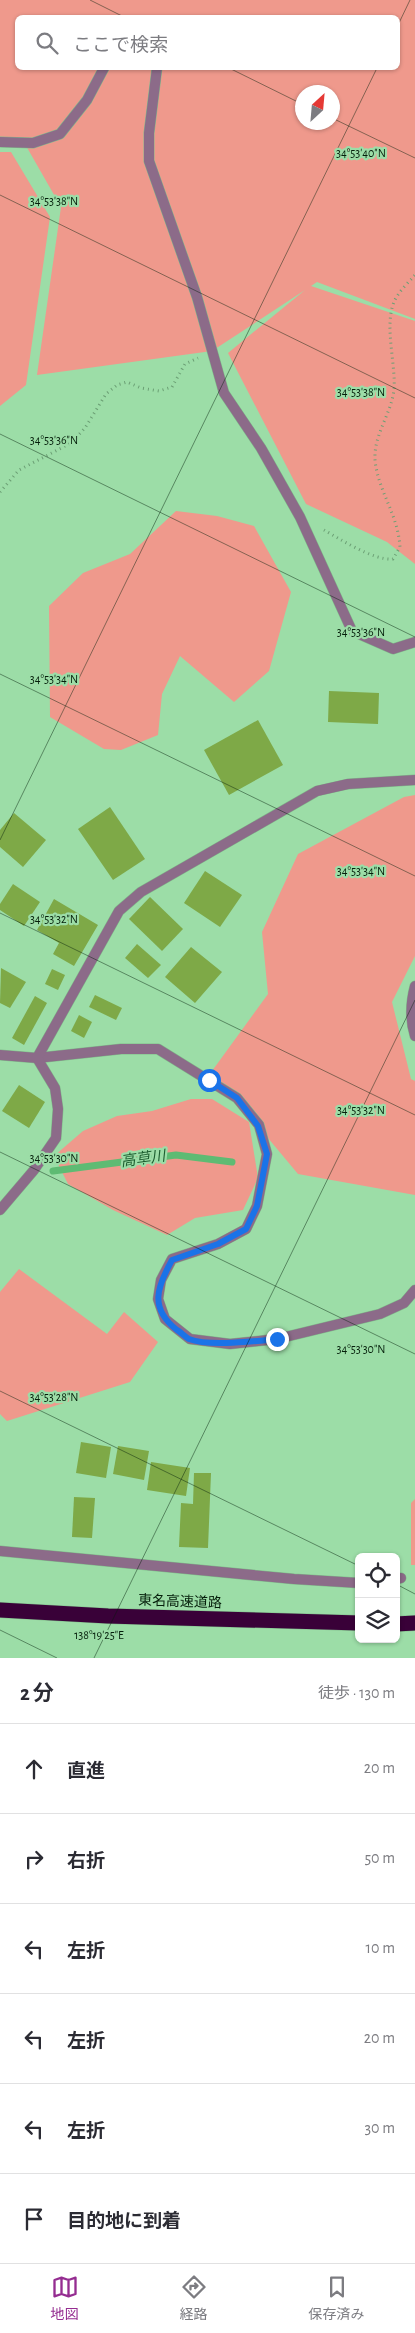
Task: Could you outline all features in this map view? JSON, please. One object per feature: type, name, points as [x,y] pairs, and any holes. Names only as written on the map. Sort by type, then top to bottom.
[{"type":"highway","name":"東名高速道路","points":[[0,1610],[108,1616],[355,1623]]},
{"type":"highway","points":[[400,1624],[415,1623]]},
{"type":"street","points":[[0,142],[33,143],[60,134],[87,100],[103,70]]},
{"type":"street","points":[[156,70],[149,133],[149,161],[197,297],[224,394],[261,448],[300,517],[352,631],[393,649],[415,642]]},
{"type":"street","points":[[37,1058],[119,911],[141,892],[316,791],[348,784],[415,780]]},
{"type":"street","points":[[415,986],[412,998],[412,1028],[415,1036]]},
{"type":"street","points":[[0,1054],[37,1058],[120,1049],[158,1049],[237,1098],[258,1126],[267,1154],[257,1206],[246,1229],[218,1244],[172,1260],[161,1280],[158,1299],[165,1320],[190,1339],[230,1344],[277,1339],[380,1314],[404,1303],[415,1290]]},
{"type":"street","points":[[0,1210],[34,1170],[56,1138],[58,1109],[55,1088],[37,1058]]},
{"type":"street","points":[[0,1551],[294,1579],[355,1583]]},
{"type":"path","points":[[300,517],[350,545],[386,560],[393,559],[400,546],[394,513],[375,466],[376,445],[394,391],[391,317],[394,302],[415,276]]},
{"type":"path","points":[[0,492],[19,470],[71,443],[85,428],[106,394],[117,385],[127,382],[141,388],[159,390],[172,387],[185,364],[212,351]]},
{"type":"shaded area","points":[[0,0],[415,0],[415,319],[317,282],[311,286],[415,321],[415,564],[387,542],[306,504],[228,353],[305,290],[212,351],[37,375],[61,207],[21,137],[0,137]]},
{"type":"shaded area","points":[[0,152],[11,152],[50,217],[26,385],[0,406]]},
{"type":"shaded area","points":[[176,511],[217,516],[254,526],[291,592],[269,671],[234,702],[180,656],[162,694],[158,735],[121,750],[104,749],[50,717],[49,606],[83,573],[130,554]]},
{"type":"shaded area","points":[[415,795],[415,956],[392,1002],[411,1079],[415,1081],[415,1195],[298,1174],[212,1071],[268,994],[262,932],[298,854],[404,797]]},
{"type":"shaded area","points":[[191,1099],[212,1099],[249,1122],[258,1178],[243,1210],[195,1218],[167,1235],[113,1210],[68,1184],[54,1156],[83,1131],[117,1116],[152,1111]]},
{"type":"shaded area","points":[[19,1269],[107,1334],[124,1312],[158,1342],[130,1382],[7,1421],[0,1414],[0,1292]]},
{"type":"shaded area","points":[[415,1499],[415,1565],[411,1565],[411,1503]]},
{"type":"building","points":[[329,691],[379,693],[378,724],[328,722]]},
{"type":"building","points":[[258,720],[283,765],[229,795],[204,750]]},
{"type":"building","points":[[110,807],[145,859],[113,880],[78,829]]},
{"type":"building","points":[[14,813],[46,840],[23,867],[0,847],[0,830]]},
{"type":"building","points":[[205,871],[242,895],[220,927],[184,903]]},
{"type":"building","points":[[13,884],[40,902],[24,926],[0,910],[0,904]]},
{"type":"building","points":[[150,897],[183,929],[162,951],[129,919]]},
{"type":"building","points":[[54,899],[98,925],[74,966],[53,954],[59,943],[37,930]]},
{"type":"building","points":[[137,944],[161,965],[148,978],[125,958]]},
{"type":"building","points":[[191,947],[222,972],[195,1003],[165,977]]},
{"type":"building","points":[[1,968],[26,982],[10,1008],[0,1003]]},
{"type":"building","points":[[52,969],[65,975],[58,990],[45,984]]},
{"type":"building","points":[[95,995],[122,1008],[116,1020],[89,1007]]},
{"type":"building","points":[[35,996],[47,1003],[24,1045],[12,1038]]},
{"type":"building","points":[[79,1015],[92,1022],[84,1038],[71,1031]]},
{"type":"building","points":[[19,1085],[45,1102],[29,1128],[2,1111]]},
{"type":"building","points":[[81,1442],[111,1447],[106,1478],[76,1473]]},
{"type":"building","points":[[118,1446],[149,1451],[144,1480],[113,1474]]},
{"type":"building","points":[[151,1462],[190,1468],[186,1496],[147,1490]]},
{"type":"building","points":[[194,1473],[211,1473],[208,1548],[179,1547],[181,1503],[193,1504]]},
{"type":"building","points":[[74,1497],[95,1498],[92,1538],[72,1537]]},
{"type":"waterway","name":"高草川","points":[[53,1171],[176,1155],[232,1162]]},
{"type":"route","points":[[209,1080],[237,1098],[258,1126],[267,1154],[257,1206],[246,1229],[218,1244],[192,1251],[172,1260],[161,1280],[158,1299],[165,1320],[190,1339],[230,1344],[277,1339]]}]
